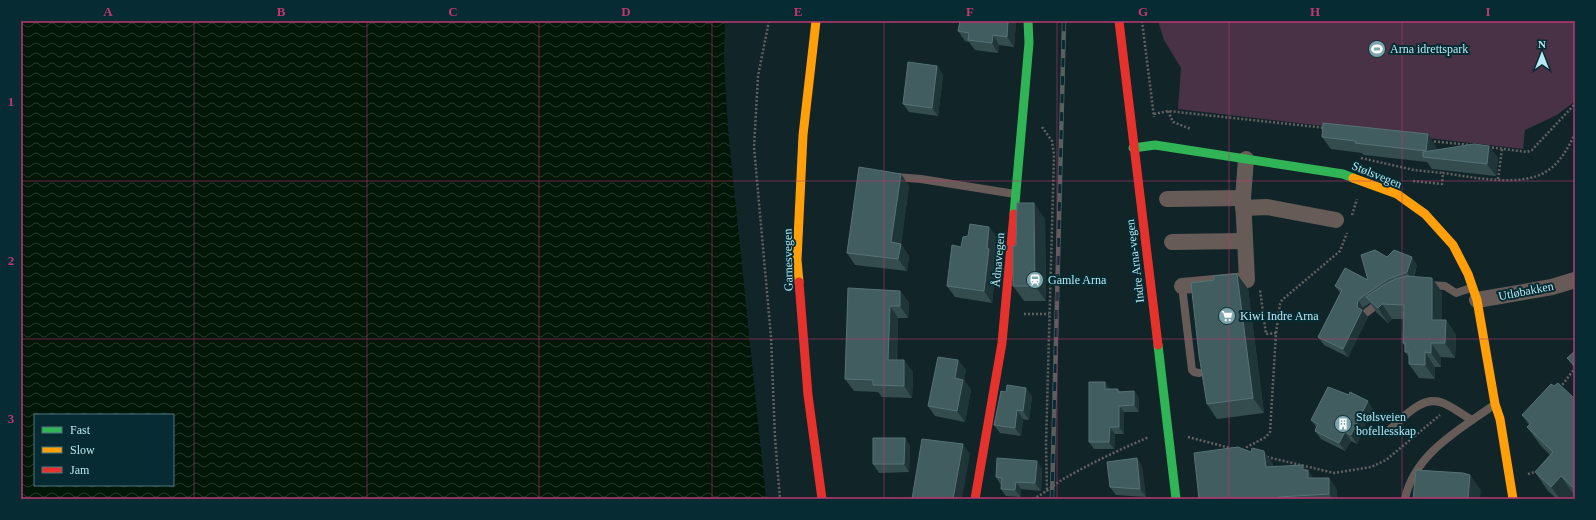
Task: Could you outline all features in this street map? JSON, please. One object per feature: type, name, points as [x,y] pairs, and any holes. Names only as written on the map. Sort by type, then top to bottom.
[{"type":"street","name":"Garnesvegen","points":[[816,21],[803,135],[797,260],[808,395],[822,499]]},
{"type":"street","name":"Ådnavegen","points":[[975,499],[1002,344],[1029,43],[1028,21]]},
{"type":"street","name":"Indre Arna-vegen","points":[[1119,21],[1176,499]]},
{"type":"street","name":"Stølsvegen","points":[[1133,148],[1155,145],[1343,174],[1397,194],[1425,214],[1453,245],[1474,294],[1495,404],[1500,419],[1513,499]]},
{"type":"street","points":[[1182,286],[1247,280],[1243,203],[1246,159]]},
{"type":"street","points":[[1167,199],[1243,203],[1336,220]]},
{"type":"street","points":[[1172,242],[1245,241]]},
{"type":"street","name":"Utløbakken","points":[[1474,294],[1552,287],[1575,280]]},
{"type":"lane","points":[[896,177],[921,179],[1016,194]]},
{"type":"lane","points":[[1418,284],[1445,286],[1456,292],[1474,294]]},
{"type":"lane","points":[[1182,286],[1192,370],[1199,373]]},
{"type":"lane","points":[[1367,312],[1389,295]]},
{"type":"lane","points":[[1388,431],[1420,404],[1433,400],[1450,407],[1472,420]]},
{"type":"lane","points":[[1405,499],[1408,485],[1418,468],[1436,449],[1472,420],[1495,404]]},
{"type":"path","points":[[769,21],[758,76],[754,147],[771,337],[775,438],[780,499]]},
{"type":"path","points":[[1142,21],[1154,115],[1168,111],[1328,129]]},
{"type":"path","points":[[1486,147],[1527,152],[1532,150],[1575,104]]},
{"type":"path","points":[[1042,122],[1042,130],[1052,141],[1054,155],[1046,444],[1047,492]]},
{"type":"path","points":[[1416,182],[1442,184],[1443,173],[1498,179],[1532,177],[1548,171],[1564,154],[1575,134]]},
{"type":"path","points":[[1423,140],[1478,146]]},
{"type":"path","points":[[1498,179],[1502,149]]},
{"type":"path","points":[[1351,218],[1362,181]]},
{"type":"path","points":[[1246,452],[1247,446],[1266,437],[1270,432],[1276,333],[1280,304],[1284,296],[1321,268],[1340,250],[1347,232]]},
{"type":"path","points":[[1262,303],[1266,334],[1276,333]]},
{"type":"path","points":[[1005,314],[1049,314]]},
{"type":"path","points":[[1558,391],[1575,368]]},
{"type":"path","points":[[1260,455],[1334,473],[1372,467],[1386,460],[1398,451],[1450,407]]},
{"type":"path","points":[[1033,499],[1047,492],[1065,477],[1110,454],[1151,436],[1155,437]]},
{"type":"path","points":[[1181,439],[1186,436],[1253,454]]},
{"type":"path","points":[[1510,479],[1543,469]]},
{"type":"shaded area","points":[[1158,21],[1575,21],[1575,101],[1557,115],[1525,130],[1523,149],[1178,109],[1181,68],[1164,40]]},
{"type":"water","points":[[21,21],[725,21],[724,58],[728,129],[766,499],[21,499]]},
{"type":"building","points":[[960,21],[1008,21],[1007,37],[993,35],[992,43],[968,40],[969,33],[958,31]]},
{"type":"building","points":[[908,62],[937,66],[932,108],[903,104]]},
{"type":"building","points":[[1323,123],[1428,134],[1426,151],[1355,143],[1356,141],[1322,137]]},
{"type":"building","points":[[1474,144],[1489,146],[1487,164],[1423,157],[1423,152]]},
{"type":"building","points":[[859,167],[901,174],[891,242],[901,244],[898,259],[847,253]]},
{"type":"building","points":[[1017,203],[1034,203],[1035,286],[1013,286],[1013,246],[1016,246]]},
{"type":"building","points":[[970,224],[989,227],[987,248],[989,249],[984,291],[947,286],[952,245],[961,247],[963,237],[968,236]]},
{"type":"building","points":[[1375,250],[1387,257],[1394,250],[1412,257],[1407,272],[1388,279],[1358,300],[1357,307],[1362,310],[1343,349],[1318,337],[1342,290],[1335,286],[1345,268],[1368,280],[1361,255]]},
{"type":"building","points":[[1237,274],[1253,398],[1207,404],[1199,355],[1191,283],[1214,280],[1213,276]]},
{"type":"building","points":[[1407,276],[1432,278],[1432,320],[1446,320],[1445,343],[1431,343],[1431,353],[1425,352],[1425,365],[1409,364],[1409,352],[1405,352],[1405,343],[1403,343],[1404,305],[1382,304],[1378,308],[1366,297],[1395,279]]},
{"type":"building","points":[[848,288],[900,291],[900,306],[890,306],[888,360],[904,360],[904,386],[873,385],[873,380],[845,379]]},
{"type":"building","points":[[1575,351],[1575,366],[1567,358]]},
{"type":"building","points":[[938,357],[958,360],[955,378],[963,380],[957,411],[928,406]]},
{"type":"building","points":[[1089,382],[1105,382],[1105,389],[1118,389],[1118,392],[1134,391],[1134,405],[1119,406],[1119,427],[1110,427],[1109,442],[1089,442]]},
{"type":"building","points":[[1558,383],[1575,399],[1575,489],[1561,476],[1551,487],[1535,472],[1553,452],[1527,427],[1531,423],[1522,415],[1551,384],[1554,386]]},
{"type":"building","points":[[1007,385],[1026,388],[1023,411],[1017,410],[1015,428],[994,425],[1001,391],[1006,392]]},
{"type":"building","name":"Stølsveien bofellesskap","points":[[1328,387],[1349,395],[1350,392],[1368,401],[1351,435],[1345,432],[1339,443],[1315,431],[1318,424],[1311,420]]},
{"type":"building","points":[[873,438],[905,438],[904,464],[873,464]]},
{"type":"building","points":[[922,439],[963,444],[953,499],[912,499]]},
{"type":"building","points":[[1238,447],[1251,452],[1252,448],[1264,451],[1266,467],[1303,465],[1303,470],[1308,470],[1308,478],[1329,478],[1329,494],[1279,497],[1280,499],[1199,499],[1194,453]]},
{"type":"building","points":[[997,458],[1037,461],[1035,483],[1016,482],[1015,490],[1001,489],[1002,478],[996,477]]},
{"type":"building","points":[[1137,458],[1140,489],[1110,487],[1107,462]]},
{"type":"building","points":[[1416,470],[1463,473],[1470,475],[1468,499],[1413,499]]},
{"type":"railway","points":[[1052,499],[1064,21]]},
{"type":"traffic: fast","points":[[1014,214],[1029,43],[1028,21]]},
{"type":"traffic: fast","points":[[1133,148],[1155,145],[1343,174],[1353,178]]},
{"type":"traffic: fast","points":[[1158,345],[1176,499]]},
{"type":"traffic: slow","points":[[799,282],[797,260],[803,135],[816,21]]},
{"type":"traffic: slow","points":[[1353,178],[1397,194],[1425,214],[1453,245],[1468,274],[1477,300],[1495,404],[1500,419],[1513,499]]},
{"type":"traffic: jam","points":[[1119,21],[1158,345]]},
{"type":"traffic: jam","points":[[975,499],[1002,343],[1014,214]]},
{"type":"traffic: jam","points":[[799,282],[808,395],[822,499]]},
{"type":"place","name":"Arna idrettspark","points":[[1377,49]]},
{"type":"place","name":"Gamle Arna","points":[[1035,280]]},
{"type":"place","name":"Kiwi Indre Arna","points":[[1227,316]]},
{"type":"place","name":"Stølsveien bofellesskap","points":[[1343,424]]}]
